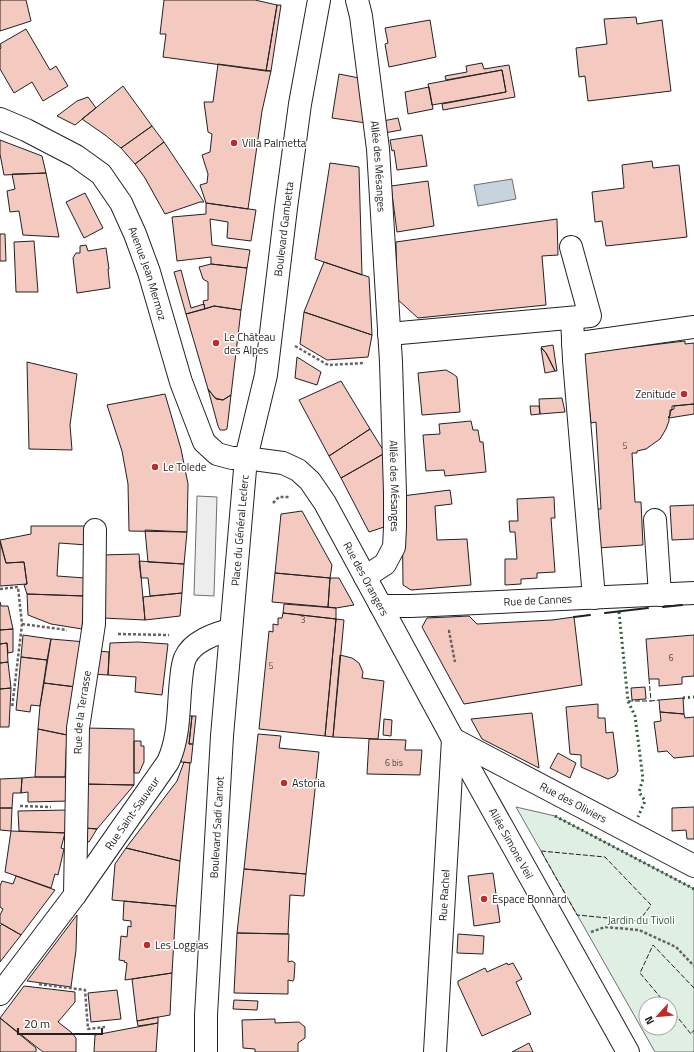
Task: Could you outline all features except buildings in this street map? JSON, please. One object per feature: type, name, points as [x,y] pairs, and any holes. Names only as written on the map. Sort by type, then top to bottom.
[{"type":"street","name":"Boulevard Gambetta","points":[[246,458],[266,375],[296,133],[319,0]]},
{"type":"street","name":"Allée des Mésanges","points":[[357,0],[361,16],[378,149],[391,362],[395,493],[394,547],[385,564],[378,570],[365,577]]},
{"type":"street","name":"Avenue Jean Mermoz","points":[[0,118],[76,156],[101,174],[121,203],[135,234],[149,272],[181,382],[204,442],[217,454],[232,458],[246,458]]},
{"type":"street","points":[[389,334],[590,316],[571,247]]},
{"type":"street","points":[[572,318],[594,598]]},
{"type":"street","points":[[573,344],[694,328]]},
{"type":"street","name":"Rue des Orangers","points":[[246,458],[283,463],[298,470],[310,481],[324,503],[453,739]]},
{"type":"street","name":"Place du Général Leclerc","points":[[234,602],[246,458]]},
{"type":"street","points":[[655,520],[660,595]]},
{"type":"street","name":"Rue de la Terrasse","points":[[75,895],[78,728],[94,624],[95,530]]},
{"type":"street","name":"Rue de Cannes","points":[[381,606],[411,606],[694,593]]},
{"type":"street","name":"Boulevard Sadi Carnot","points":[[206,1052],[206,1015],[221,752],[234,602]]},
{"type":"street","name":"Rue Saint-Sauveur","points":[[0,994],[75,895],[168,762],[173,751],[176,736],[182,668],[186,657],[201,641],[231,630]]},
{"type":"street","name":"Rue des Oliviers","points":[[453,739],[694,866]]},
{"type":"street","name":"Allée Simone Veil","points":[[453,739],[628,1052]]},
{"type":"street","name":"Rue Rachel","points":[[435,1052],[453,739]]},
{"type":"path","points":[[293,345],[328,365],[391,362]]},
{"type":"path","points":[[273,503],[279,497],[290,497]]},
{"type":"path","points":[[0,589],[18,587],[22,624],[12,708]]},
{"type":"path","points":[[449,630],[455,662]]},
{"type":"path","points":[[20,806],[76,807]]},
{"type":"path","points":[[566,940],[606,927],[639,930],[676,947],[694,966]]},
{"type":"path","points":[[35,984],[85,990],[88,1029],[105,1027]]},
{"type":"green space","name":"Jardin du Tivoli","points":[[516,807],[555,816],[694,889],[694,1052],[655,1052],[646,1036],[678,1036],[678,996],[638,996],[638,1022]]},
{"type":"shaded area","points":[[512,179],[516,199],[478,206],[474,185]]},
{"type":"shaded area","points":[[197,496],[217,497],[214,596],[194,595]]},
{"type":"hedge","points":[[619,612],[628,701],[635,716],[643,779],[639,792],[645,801],[638,817]]},
{"type":"hedge","points":[[683,698],[694,697]]},
{"type":"hedge","points":[[555,816],[694,889]]},
{"type":"fence","points":[[649,679],[651,701],[659,700]]},
{"type":"fence","points":[[628,701],[651,701]]},
{"type":"fence","points":[[541,851],[605,857],[651,905],[639,921],[577,915],[541,851]]},
{"type":"fence","points":[[659,996],[640,973],[653,945],[694,988]]},
{"type":"fence","points":[[678,1018],[691,1034],[694,1030]]},
{"type":"wall","points":[[663,607],[682,605]]},
{"type":"wall","points":[[605,613],[648,608]]},
{"type":"wall","points":[[574,617],[590,615]]},
{"type":"place","name":"Villa Palmetta","points":[[234,143]]},
{"type":"place","name":"Le Château des Alpes","points":[[216,343]]},
{"type":"place","name":"Zenitude","points":[[684,394]]},
{"type":"place","name":"Le Tolede","points":[[155,467]]},
{"type":"place","name":"Astoria","points":[[284,783]]},
{"type":"place","name":"Espace Bonnard","points":[[484,899]]},
{"type":"place","name":"Les Loggias","points":[[147,945]]}]
